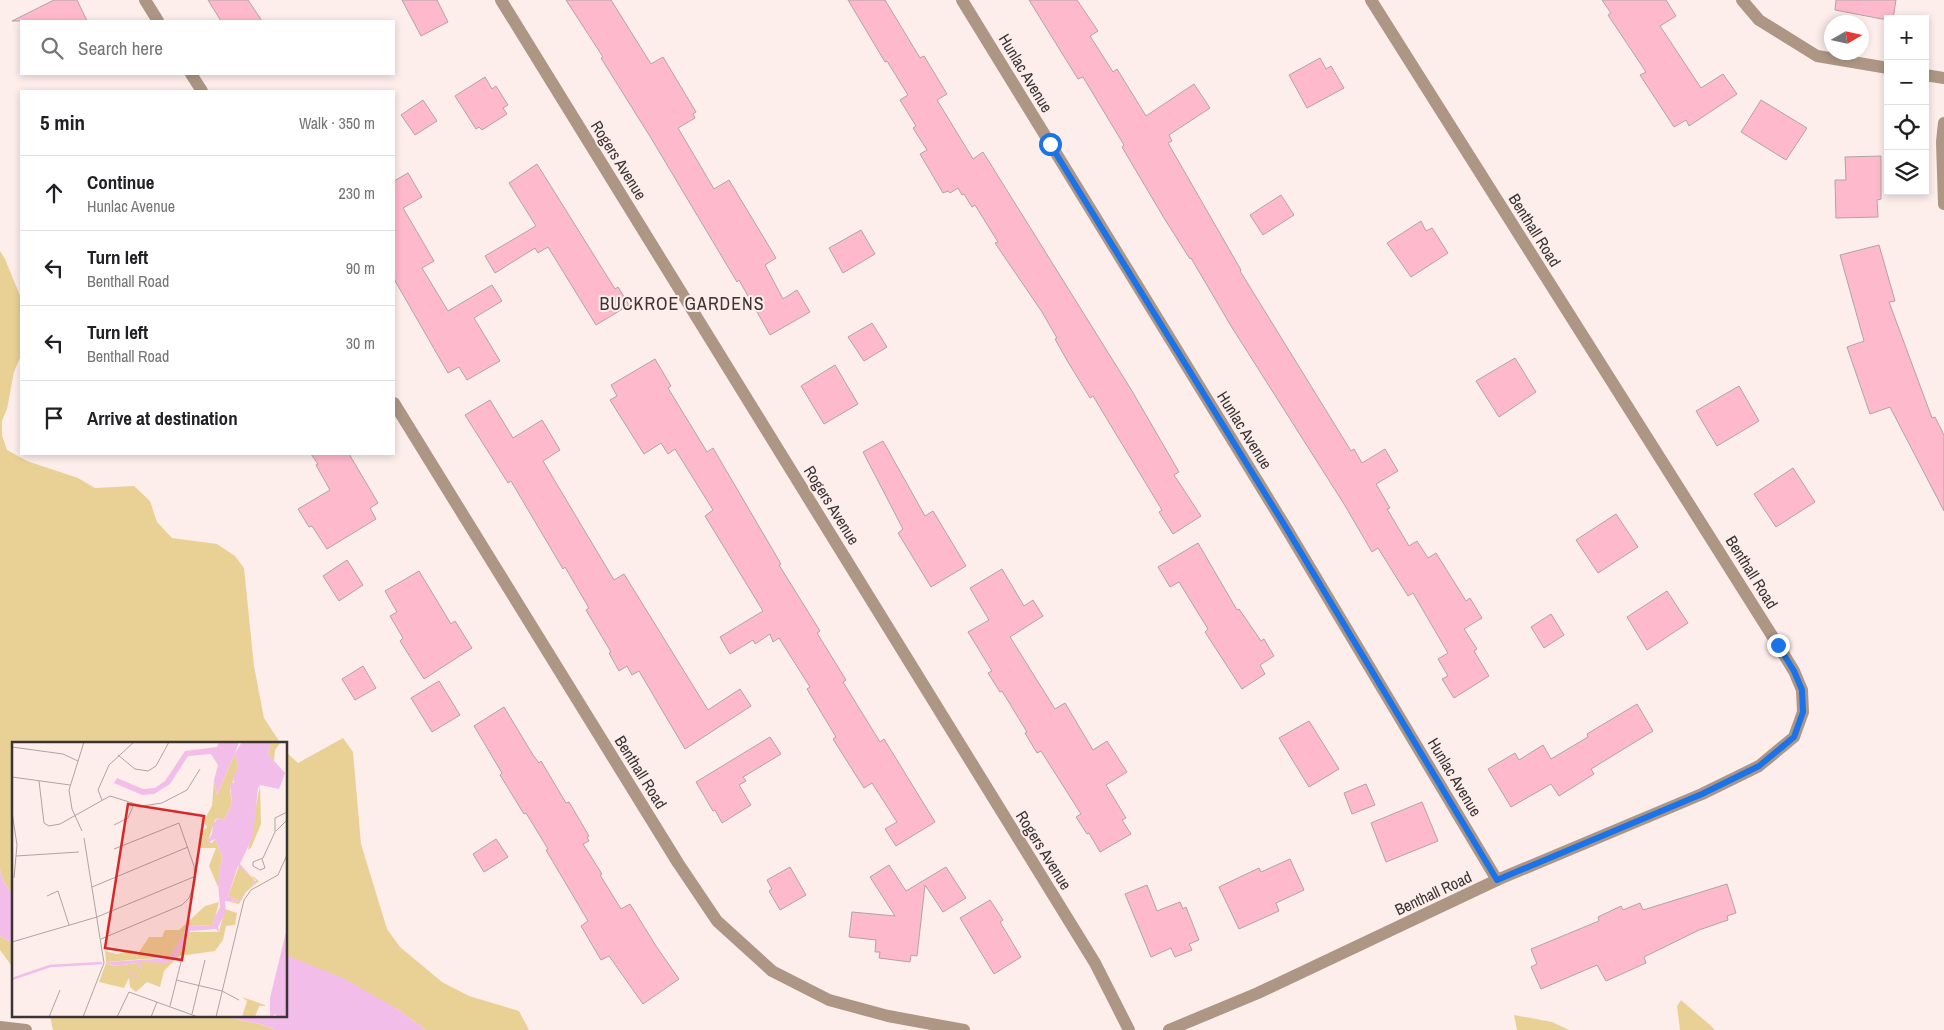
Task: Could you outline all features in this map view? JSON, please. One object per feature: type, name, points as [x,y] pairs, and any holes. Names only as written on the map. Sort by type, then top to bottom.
[{"type":"street","points":[[145,0],[157,20]]},
{"type":"street","name":"Rogers Avenue","points":[[502,0],[1095,963],[1129,1030]]},
{"type":"street","name":"Hunlac Avenue","points":[[962,0],[1280,518],[1497,880]]},
{"type":"street","name":"Benthall Road","points":[[1169,1030],[1258,993],[1497,880],[1702,794],[1759,766],[1794,737],[1803,712],[1802,690],[1794,671],[1371,0]]},
{"type":"street","points":[[1742,0],[1759,20],[1816,56],[1884,67]]},
{"type":"street","points":[[192,75],[201,90]]},
{"type":"street","points":[[1929,76],[1944,78]]},
{"type":"street","points":[[1944,124],[1942,142],[1944,204]]},
{"type":"street","name":"Benthall Road","points":[[395,404],[673,855],[717,921],[772,971],[829,1000],[888,1016],[964,1030]]},
{"type":"street","points":[[0,1027],[26,1030]]},
{"type":"shaded area","points":[[0,251],[20,296],[20,357],[14,372],[7,409],[2,421],[2,435],[7,450],[27,461],[78,478],[95,488],[134,486],[150,501],[157,522],[172,538],[217,544],[235,556],[244,568],[254,666],[264,718],[280,742],[12,742],[12,891],[5,883],[0,870]]},
{"type":"shaded area","points":[[343,738],[353,752],[361,844],[387,929],[400,947],[442,982],[469,996],[519,1011],[529,1030],[426,1030],[397,1009],[288,956],[288,754],[298,763]]},
{"type":"shaded area","points":[[0,870],[5,883],[12,891],[12,943],[0,936]]},
{"type":"shaded area","points":[[0,936],[12,943],[12,966],[0,950]]},
{"type":"shaded area","points":[[288,956],[345,979],[397,1009],[426,1030],[277,1030],[260,1024],[231,1018],[288,1018]]},
{"type":"shaded area","points":[[1681,1000],[1715,1030],[1680,1030],[1677,1006]]},
{"type":"shaded area","points":[[1514,1015],[1552,1022],[1569,1030],[1517,1030]]},
{"type":"shaded area","points":[[50,1018],[231,1018],[260,1024],[277,1030],[53,1030]]},
{"type":"building","points":[[54,0],[77,0],[87,20],[20,20],[12,21]]},
{"type":"building","points":[[208,0],[248,0],[261,20],[220,20]]},
{"type":"building","points":[[402,0],[437,0],[448,22],[421,36]]},
{"type":"building","points":[[566,0],[611,0],[651,64],[663,57],[696,112],[693,114],[695,118],[678,128],[714,189],[729,180],[776,258],[765,265],[783,299],[797,290],[810,312],[770,335],[739,280],[737,282],[601,58],[603,57]]},
{"type":"building","points":[[848,0],[885,0],[920,58],[924,56],[947,94],[937,100],[973,159],[983,152],[1132,391],[1179,472],[1174,475],[1201,516],[1173,534],[1159,512],[1162,510],[1093,396],[1090,398],[1055,339],[1057,338],[1042,312],[995,243],[998,242],[975,205],[972,207],[958,188],[950,193],[948,191],[943,193],[920,154],[927,150],[913,128],[916,126],[900,100],[908,95],[887,61],[885,62]]},
{"type":"building","points":[[1029,0],[1077,0],[1098,31],[1090,36],[1113,72],[1117,69],[1146,116],[1194,84],[1210,108],[1169,135],[1172,141],[1168,143],[1240,271],[1351,451],[1354,449],[1362,463],[1385,449],[1398,471],[1376,484],[1390,508],[1387,509],[1409,546],[1417,541],[1428,558],[1436,553],[1466,601],[1470,598],[1482,618],[1464,629],[1477,649],[1474,651],[1489,676],[1454,698],[1442,679],[1448,676],[1438,659],[1448,653],[1413,593],[1408,596],[1378,548],[1372,552],[1344,504],[1231,326],[1191,258],[1164,218],[1122,147],[1124,145],[1083,77],[1078,79]]},
{"type":"building","points":[[1602,0],[1666,0],[1676,16],[1660,26],[1701,88],[1723,74],[1737,94],[1689,126],[1686,120],[1674,127],[1640,75],[1646,72],[1608,15],[1611,13]]},
{"type":"building","points":[[1836,0],[1896,0],[1894,15],[1884,15],[1884,19],[1835,10]]},
{"type":"building","points":[[1320,58],[1326,69],[1331,66],[1344,88],[1307,108],[1289,75]]},
{"type":"building","points":[[485,77],[492,89],[496,86],[508,105],[503,108],[507,114],[482,130],[479,127],[476,129],[455,96]]},
{"type":"building","points":[[423,100],[437,121],[415,135],[401,115]]},
{"type":"building","points":[[1761,100],[1807,128],[1786,160],[1741,132]]},
{"type":"building","points":[[1881,156],[1881,199],[1877,200],[1878,217],[1836,218],[1835,180],[1846,180],[1845,157]]},
{"type":"building","points":[[537,164],[615,289],[618,287],[629,305],[596,325],[548,247],[538,253],[535,248],[495,273],[485,256],[536,226],[509,183]]},
{"type":"building","points":[[408,173],[422,197],[403,208],[434,261],[422,268],[448,311],[492,285],[502,301],[474,318],[500,361],[467,380],[459,367],[448,373],[395,281],[395,180]]},
{"type":"building","points":[[1281,195],[1294,215],[1263,235],[1250,215]]},
{"type":"building","points":[[1421,221],[1426,231],[1432,228],[1448,253],[1411,277],[1387,243]]},
{"type":"building","points":[[861,230],[875,254],[843,273],[829,248]]},
{"type":"building","points":[[1879,245],[1895,301],[1889,302],[1932,418],[1935,417],[1944,435],[1944,511],[1890,407],[1870,414],[1847,347],[1864,341],[1840,255]]},
{"type":"building","points":[[872,323],[887,347],[864,361],[848,337]]},
{"type":"building","points":[[1515,358],[1536,392],[1499,417],[1476,381]]},
{"type":"building","points":[[655,359],[671,386],[668,388],[707,452],[713,448],[781,564],[779,565],[820,631],[817,633],[846,680],[843,682],[880,742],[884,739],[935,822],[896,846],[885,829],[897,822],[872,783],[864,788],[833,739],[836,737],[807,689],[810,687],[779,638],[773,642],[770,634],[755,644],[753,640],[730,654],[720,637],[763,611],[705,516],[713,510],[675,449],[668,454],[661,443],[644,454],[610,400],[617,396],[611,385]]},
{"type":"building","points":[[835,365],[858,404],[824,424],[801,386]]},
{"type":"building","points":[[1739,386],[1759,421],[1717,446],[1696,411]]},
{"type":"building","points":[[490,400],[513,438],[542,420],[560,450],[543,461],[614,580],[624,574],[708,710],[740,689],[751,706],[685,749],[639,671],[632,675],[627,666],[619,671],[609,653],[611,652],[586,610],[589,608],[565,567],[563,569],[511,481],[508,483],[465,415]]},
{"type":"building","points":[[883,441],[925,516],[933,511],[966,566],[931,587],[898,533],[903,529],[863,452]]},
{"type":"building","points":[[312,455],[350,455],[378,503],[370,508],[376,519],[327,549],[312,526],[309,527],[298,509],[330,490],[316,465],[318,464]]},
{"type":"building","points":[[1793,468],[1815,502],[1776,527],[1754,494]]},
{"type":"building","points":[[1616,514],[1638,547],[1598,573],[1576,540]]},
{"type":"building","points":[[1198,543],[1237,610],[1239,609],[1261,641],[1264,639],[1274,656],[1260,665],[1265,674],[1242,689],[1205,632],[1208,629],[1179,582],[1170,587],[1158,567]]},
{"type":"building","points":[[347,560],[363,585],[339,601],[323,576]]},
{"type":"building","points":[[1002,569],[1024,606],[1033,600],[1043,616],[1010,637],[1055,709],[1065,703],[1093,750],[1107,741],[1127,772],[1106,785],[1126,818],[1122,820],[1131,834],[1100,852],[1089,833],[1087,834],[1076,817],[1081,814],[1041,751],[1037,753],[1025,733],[1027,732],[1002,691],[1000,692],[988,673],[992,671],[968,632],[989,620],[970,588]]},
{"type":"building","points":[[419,571],[451,624],[455,621],[472,648],[424,679],[400,641],[403,638],[390,616],[397,612],[385,591]]},
{"type":"building","points":[[1667,591],[1688,623],[1647,650],[1627,617]]},
{"type":"building","points":[[1551,614],[1564,635],[1544,648],[1531,627]]},
{"type":"building","points":[[363,666],[376,688],[355,700],[342,679]]},
{"type":"building","points":[[439,681],[460,715],[432,732],[411,698]]},
{"type":"building","points":[[1637,704],[1653,731],[1591,769],[1594,774],[1559,796],[1551,784],[1511,807],[1488,769],[1515,753],[1519,760],[1543,745],[1551,759],[1588,737],[1587,734]]},
{"type":"building","points":[[504,707],[533,755],[539,763],[541,761],[566,803],[569,802],[589,836],[587,837],[589,841],[583,844],[621,909],[630,904],[679,979],[643,1004],[609,956],[601,960],[581,926],[588,921],[546,850],[548,849],[500,775],[502,773],[474,726]]},
{"type":"building","points":[[1309,721],[1339,769],[1309,787],[1279,738]]},
{"type":"building","points":[[770,737],[781,754],[743,777],[746,781],[739,785],[751,805],[722,823],[696,782]]},
{"type":"building","points":[[1366,784],[1375,805],[1352,814],[1344,793]]},
{"type":"building","points":[[1422,802],[1438,841],[1386,862],[1371,823]]},
{"type":"building","points":[[496,839],[508,857],[484,872],[473,854]]},
{"type":"building","points":[[1290,859],[1304,890],[1276,903],[1279,911],[1239,929],[1219,887],[1259,868],[1261,872]]},
{"type":"building","points":[[889,865],[906,891],[946,867],[966,898],[943,912],[925,885],[917,956],[911,955],[910,962],[879,958],[880,952],[875,952],[876,940],[849,937],[852,912],[895,916],[870,877]]},
{"type":"building","points":[[790,867],[806,895],[780,910],[769,891],[772,889],[767,880]]},
{"type":"building","points":[[1727,884],[1736,913],[1727,916],[1728,920],[1699,930],[1644,957],[1646,963],[1606,981],[1597,965],[1541,989],[1531,967],[1537,964],[1531,949],[1599,921],[1598,917],[1621,906],[1623,910],[1640,903],[1643,910]]},
{"type":"building","points":[[1147,885],[1157,911],[1180,902],[1183,909],[1186,907],[1199,940],[1189,944],[1192,950],[1175,957],[1171,948],[1151,957],[1125,894]]},
{"type":"building","points":[[990,900],[1003,920],[1000,922],[1021,957],[994,974],[960,918]]},
{"type":"district","name":"BUCKROE GARDENS","points":[[682,304]]},
{"type":"route","points":[[1050,144],[1285,526],[1497,880],[1702,794],[1759,766],[1794,737],[1803,712],[1802,690],[1794,671],[1778,645]]}]
